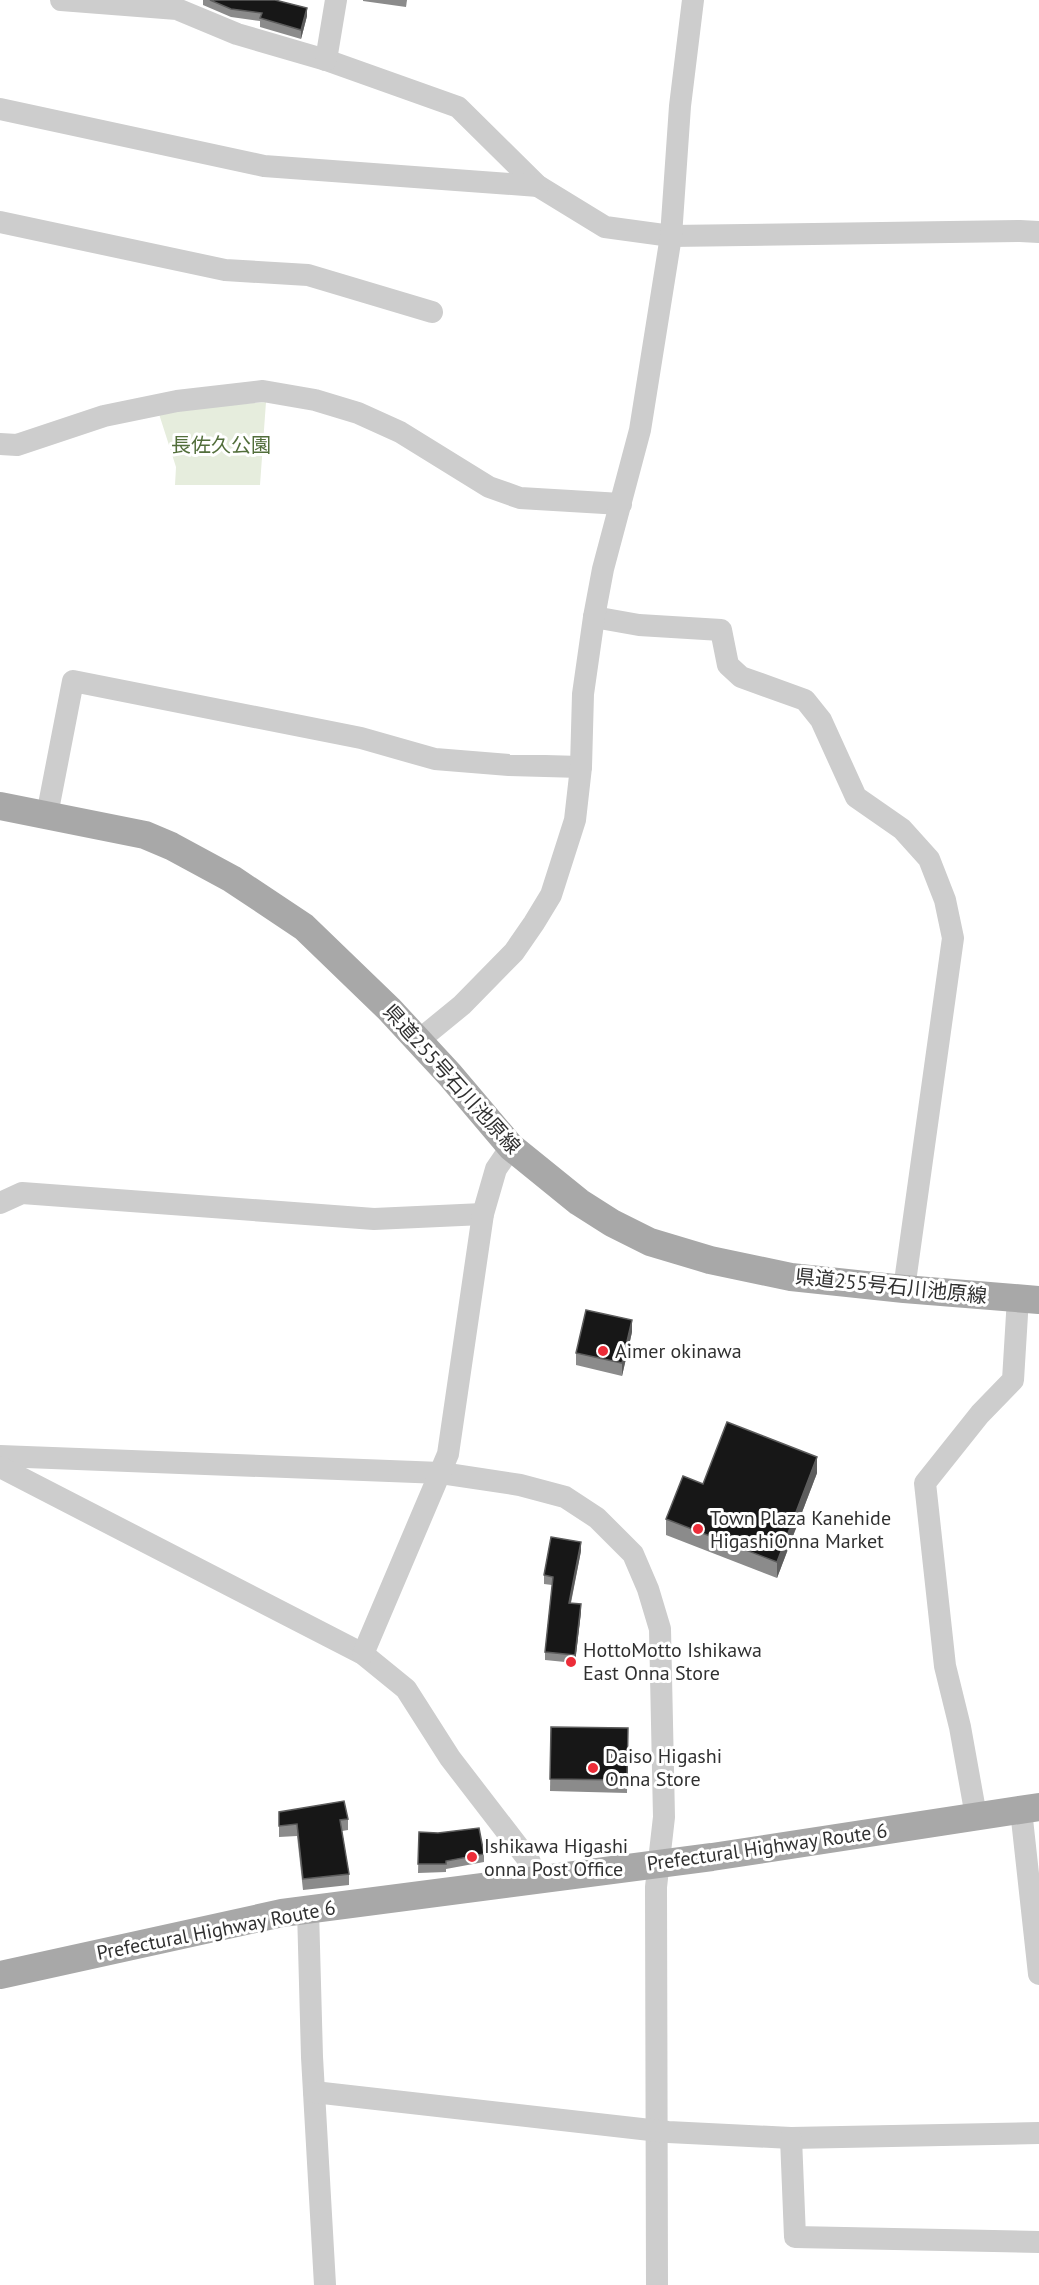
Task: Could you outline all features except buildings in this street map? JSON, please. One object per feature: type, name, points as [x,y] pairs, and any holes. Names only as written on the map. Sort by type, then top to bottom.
[{"type":"main road","name":"県道255号石川池原線","points":[[0,806],[145,835],[171,846],[232,879],[304,927],[389,1009],[450,1075],[511,1147],[579,1202],[612,1223],[650,1242],[710,1260],[791,1276],[904,1289],[1028,1299]]},
{"type":"main road","name":"Prefectural Highway Route 6","points":[[0,1975],[282,1912],[723,1856],[1030,1808]]},
{"type":"street","points":[[61,0],[177,5],[237,34],[326,60],[458,107],[538,186],[605,227],[671,236],[808,232],[1039,232]]},
{"type":"street","points":[[326,60],[336,0]]},
{"type":"street","points":[[418,1041],[462,1005],[514,952],[551,895],[575,820],[581,767],[583,694],[594,617],[603,569],[640,430],[671,236],[680,106],[693,0]]},
{"type":"street","points":[[0,109],[264,166],[538,186]]},
{"type":"street","points":[[0,222],[225,270],[308,275],[432,312]]},
{"type":"street","points":[[0,444],[17,445],[104,417],[177,401],[263,391],[315,399],[358,413],[400,432],[489,487],[520,498],[621,504]]},
{"type":"street","points":[[594,617],[639,625],[721,630],[728,665],[741,677],[805,700],[821,720],[856,797],[902,829],[929,859],[945,900],[953,938],[904,1289]]},
{"type":"street","points":[[47,815],[73,681],[361,738],[435,759],[509,765],[581,767]]},
{"type":"street","points":[[363,1654],[448,1454],[483,1214],[496,1169],[511,1147]]},
{"type":"street","points":[[0,1203],[22,1193],[374,1219],[483,1214]]},
{"type":"street","points":[[976,1816],[960,1727],[945,1666],[925,1483],[980,1414],[1013,1380],[1028,1299]]},
{"type":"street","points":[[0,1456],[441,1473],[520,1485],[565,1497],[597,1518],[633,1554],[648,1589],[660,1629],[664,1817],[657,1864],[657,2285]]},
{"type":"street","points":[[0,1467],[363,1654],[406,1689],[450,1758],[530,1862],[530,1881]]},
{"type":"street","points":[[1030,1808],[1039,1974]]},
{"type":"street","points":[[308,1910],[314,2092],[325,2285]]},
{"type":"street","points":[[314,2092],[656,2130],[791,2138],[1039,2133]]},
{"type":"street","points":[[791,2138],[795,2237],[1039,2242]]},
{"type":"green space","name":"長佐久公園","points":[[266,402],[260,485],[175,485],[176,467],[159,414],[182,409]]},
{"type":"place","name":"Aimer okinawa","points":[[603,1351]]},
{"type":"place","name":"Town Plaza Kanehide HigashiOnna Market","points":[[698,1529]]},
{"type":"place","name":"HottoMotto Ishikawa East Onna Store","points":[[571,1662]]},
{"type":"place","name":"Daiso Higashi Onna Store","points":[[593,1768]]},
{"type":"place","name":"Ishikawa Higashi onna Post Office","points":[[472,1857]]}]
